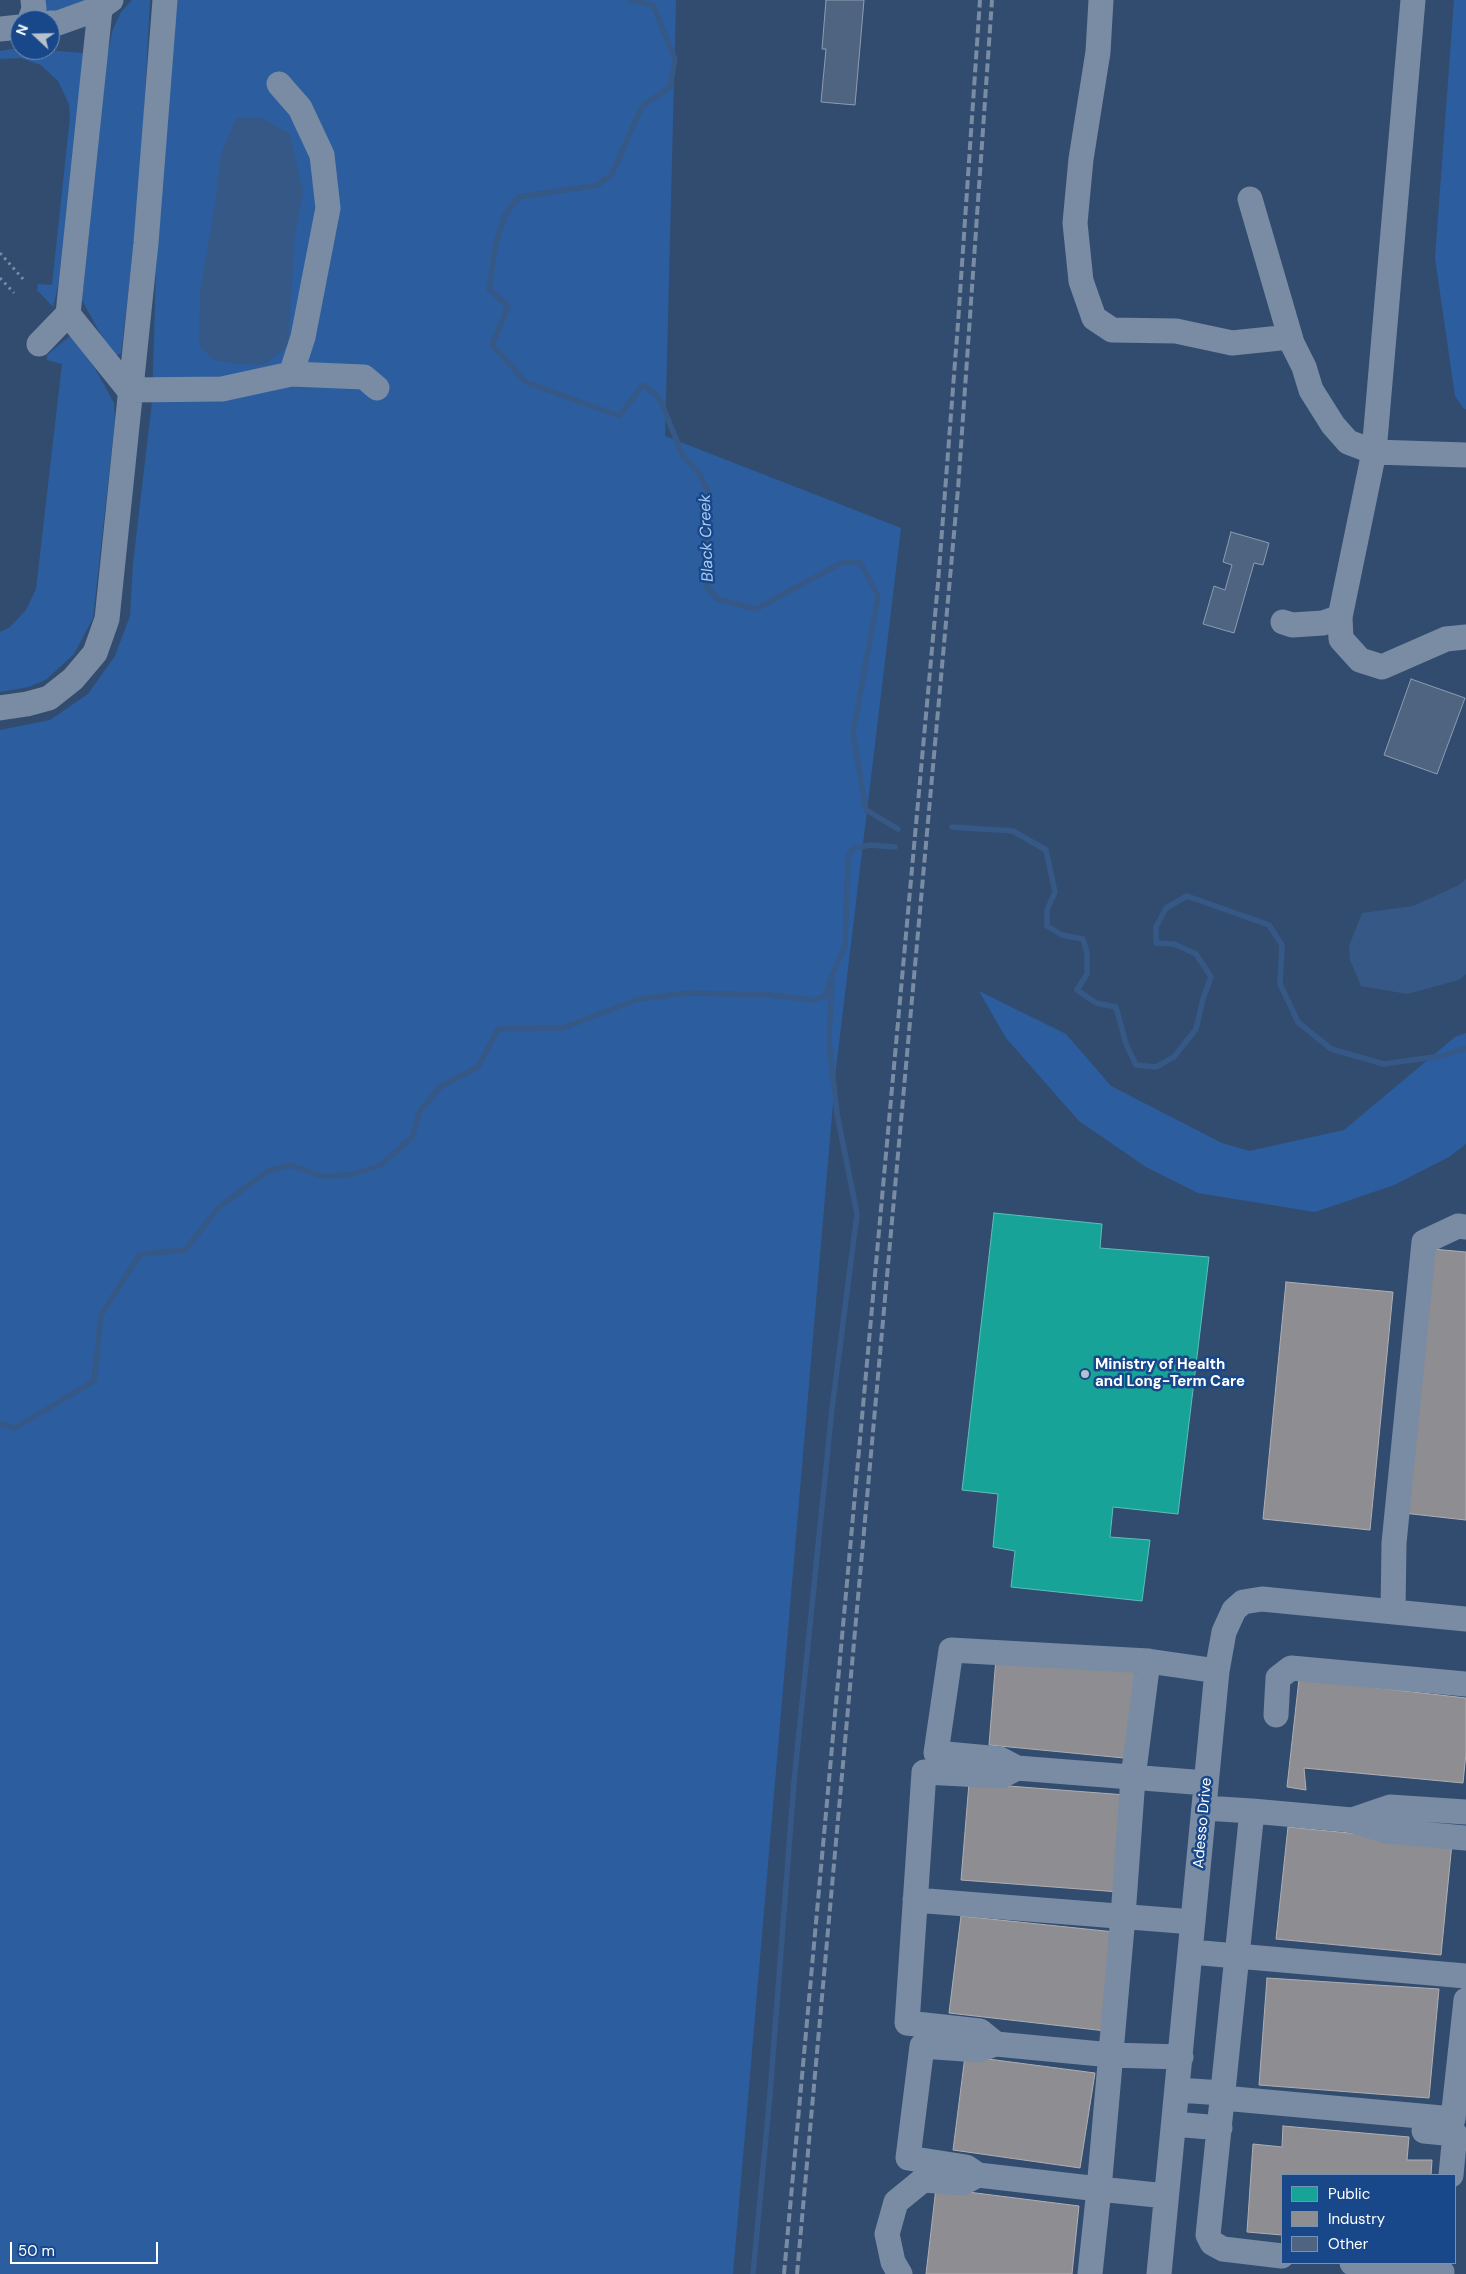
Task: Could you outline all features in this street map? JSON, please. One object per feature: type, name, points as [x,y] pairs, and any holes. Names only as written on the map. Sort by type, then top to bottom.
[{"type":"street","points":[[0,708],[49,698],[73,679],[94,653],[107,620],[129,390],[146,243],[165,0]]},
{"type":"street","points":[[1101,0],[1098,52],[1081,159],[1075,223],[1081,281],[1094,318],[1112,330],[1176,331],[1232,343],[1290,337]]},
{"type":"street","points":[[1413,0],[1374,452],[1340,617],[1341,639],[1360,660],[1382,667],[1446,639],[1466,637]]},
{"type":"street","points":[[60,22],[104,3]]},
{"type":"street","points":[[39,344],[68,314],[104,3]]},
{"type":"street","points":[[279,84],[300,108],[322,155],[328,208],[304,337],[291,374]]},
{"type":"street","points":[[1250,199],[1290,337],[1311,390],[1333,425],[1348,442],[1374,452],[1466,455]]},
{"type":"street","points":[[68,314],[129,390]]},
{"type":"street","points":[[129,390],[222,389],[291,374],[364,377],[377,388]]},
{"type":"street","points":[[1283,622],[1292,625],[1323,623],[1340,617]]},
{"type":"street","points":[[1393,1612],[1394,1543],[1424,1242],[1458,1226],[1466,1227]]},
{"type":"street","name":"Adesso Drive","points":[[1159,2274],[1217,1671],[1224,1632],[1234,1610],[1243,1602],[1262,1599],[1466,1619]]},
{"type":"street","points":[[1206,1783],[1017,1768],[1000,1758],[936,1753],[951,1650],[1148,1661],[1217,1671]]},
{"type":"street","points":[[1090,2274],[1111,2055],[1133,1778],[1148,1661]]},
{"type":"street","points":[[1276,1715],[1278,1678],[1291,1668],[1466,1684]]},
{"type":"street","points":[[996,2044],[980,2031],[907,2023],[924,1772],[1002,1776],[1017,1768]]},
{"type":"street","points":[[1352,1820],[1390,1807],[1466,1812]]},
{"type":"street","points":[[1204,1808],[1352,1820],[1386,1832],[1466,1838]]},
{"type":"street","points":[[1252,1811],[1209,2239],[1216,2247],[1223,2249],[1281,2256]]},
{"type":"street","points":[[916,1900],[1193,1922]]},
{"type":"street","points":[[1191,1952],[1466,1976]]},
{"type":"street","points":[[1174,2124],[1222,2107],[1453,2119],[1466,2000]]},
{"type":"street","points":[[1166,2196],[978,2175],[959,2165],[908,2158],[922,2046],[978,2050],[996,2044],[1111,2055],[1181,2057]]},
{"type":"street","points":[[1178,2090],[1222,2107],[1455,2134],[1451,2174]]},
{"type":"street","points":[[900,2274],[893,2262],[886,2234],[896,2202],[923,2180],[963,2183],[978,2175]]},
{"type":"street","points":[[1367,2264],[1442,2269]]},
{"type":"path","points":[[0,253],[23,279]]},
{"type":"path","points":[[0,278],[14,293]]},
{"type":"shaded area","points":[[42,0],[90,0],[57,10],[43,10]]},
{"type":"shaded area","points":[[132,0],[150,0],[140,190],[121,354],[112,355],[82,300],[107,56],[113,29],[121,12]]},
{"type":"shaded area","points":[[174,0],[676,0],[665,436],[901,528],[836,1068],[733,2274],[0,2274],[0,730],[50,720],[88,694],[115,656],[130,616],[133,564],[152,402],[156,270]]},
{"type":"shaded area","points":[[1454,0],[1466,0],[1466,409],[1464,409],[1455,396],[1435,258]]},
{"type":"shaded area","points":[[10,49],[10,59],[0,59],[0,51]]},
{"type":"shaded area","points":[[60,51],[84,53],[58,286],[53,307],[37,290],[38,284],[52,285],[70,117],[69,104],[58,81],[41,65],[27,60],[60,60]]},
{"type":"shaded area","points":[[260,117],[290,134],[303,192],[295,236],[288,346],[264,365],[214,360],[199,346],[200,292],[221,154],[236,118]]},
{"type":"shaded area","points":[[70,336],[77,336],[114,403],[115,420],[93,618],[74,654],[47,679],[29,687],[0,692],[0,632],[10,627],[26,610],[36,589],[62,364],[47,360],[47,355]]},
{"type":"shaded area","points":[[1466,879],[1466,974],[1459,980],[1407,994],[1361,986],[1350,960],[1349,946],[1362,913],[1413,906],[1459,885]]},
{"type":"shaded area","points":[[979,991],[1066,1034],[1111,1086],[1222,1143],[1249,1151],[1344,1130],[1455,1037],[1466,1033],[1466,1144],[1449,1157],[1394,1185],[1315,1212],[1198,1193],[1146,1167],[1079,1121],[1006,1038]]},
{"type":"building: Public","name":"Ministry of Health and Long-Term Care","points":[[994,1213],[1102,1224],[1100,1248],[1209,1257],[1178,1514],[1113,1507],[1110,1537],[1150,1540],[1142,1601],[1011,1587],[1015,1551],[993,1547],[998,1494],[962,1490]]},
{"type":"building: Industry","points":[[1432,1249],[1466,1252],[1466,1520],[1403,1513]]},
{"type":"building: Industry","points":[[1286,1282],[1393,1292],[1370,1530],[1263,1519]]},
{"type":"building: Industry","points":[[996,1658],[1135,1671],[1124,1758],[989,1745]]},
{"type":"building: Industry","points":[[1299,1679],[1466,1698],[1466,1753],[1463,1783],[1304,1768],[1306,1790],[1287,1787]]},
{"type":"building: Industry","points":[[969,1783],[1126,1795],[1119,1892],[961,1880]]},
{"type":"building: Industry","points":[[1288,1827],[1452,1843],[1441,1955],[1276,1939]]},
{"type":"building: Industry","points":[[961,1916],[1115,1932],[1106,2031],[949,2013]]},
{"type":"building: Industry","points":[[1267,1978],[1439,1989],[1429,2098],[1259,2085]]},
{"type":"building: Industry","points":[[965,2056],[1095,2073],[1080,2168],[953,2150]]},
{"type":"building: Industry","points":[[1283,2126],[1409,2137],[1407,2160],[1432,2160],[1431,2174],[1281,2174],[1281,2235],[1247,2232],[1253,2144],[1282,2147]]},
{"type":"building: Industry","points":[[936,2188],[1079,2206],[1072,2274],[926,2274]]},
{"type":"building: Other","points":[[826,0],[864,0],[855,105],[821,102],[826,49],[822,49]]},
{"type":"building: Other","points":[[1231,532],[1269,543],[1263,565],[1254,563],[1234,633],[1203,624],[1214,586],[1225,590],[1232,565],[1223,562]]},
{"type":"building: Other","points":[[1411,679],[1465,698],[1437,774],[1384,755]]},
{"type":"waterway","name":"Black Creek","points":[[631,0],[653,5],[675,59],[670,87],[642,106],[612,174],[598,185],[519,197],[505,215],[496,242],[489,289],[508,306],[492,345],[526,382],[619,416],[643,385],[656,395],[661,402],[683,456],[701,476],[709,495],[706,585],[717,599],[756,609],[841,563],[860,562],[878,596],[853,733],[866,810],[898,829]]},
{"type":"waterway","name":"Black Creek","points":[[952,827],[1013,831],[1046,850],[1055,892],[1047,910],[1047,926],[1062,935],[1083,939],[1087,953],[1087,974],[1077,990],[1096,1003],[1116,1007],[1126,1044],[1136,1065],[1156,1067],[1174,1057],[1196,1029],[1203,999],[1211,977],[1196,954],[1174,944],[1156,943],[1156,927],[1166,908],[1187,896],[1269,925],[1282,945],[1280,984],[1298,1022],[1331,1049],[1384,1064],[1441,1056],[1466,1048]]},
{"type":"waterway","points":[[0,1424],[15,1428],[94,1381],[101,1315],[140,1254],[185,1250],[219,1207],[268,1171],[290,1165],[321,1176],[350,1175],[381,1165],[412,1137],[420,1111],[440,1087],[478,1067],[498,1029],[563,1028],[638,999],[689,993],[769,995],[814,1000],[825,996],[845,946],[848,856],[853,848],[870,845],[895,847]]},
{"type":"waterway","points":[[753,2274],[770,2094],[794,1782],[832,1409],[857,1214],[837,1114],[829,1041],[832,975]]},
{"type":"railway","points":[[784,2274],[938,583],[980,0]]},
{"type":"railway","points":[[797,2274],[958,489],[992,0]]},
{"type":"place","name":"Ministry of Health and Long-Term Care","points":[[1085,1374]]}]
